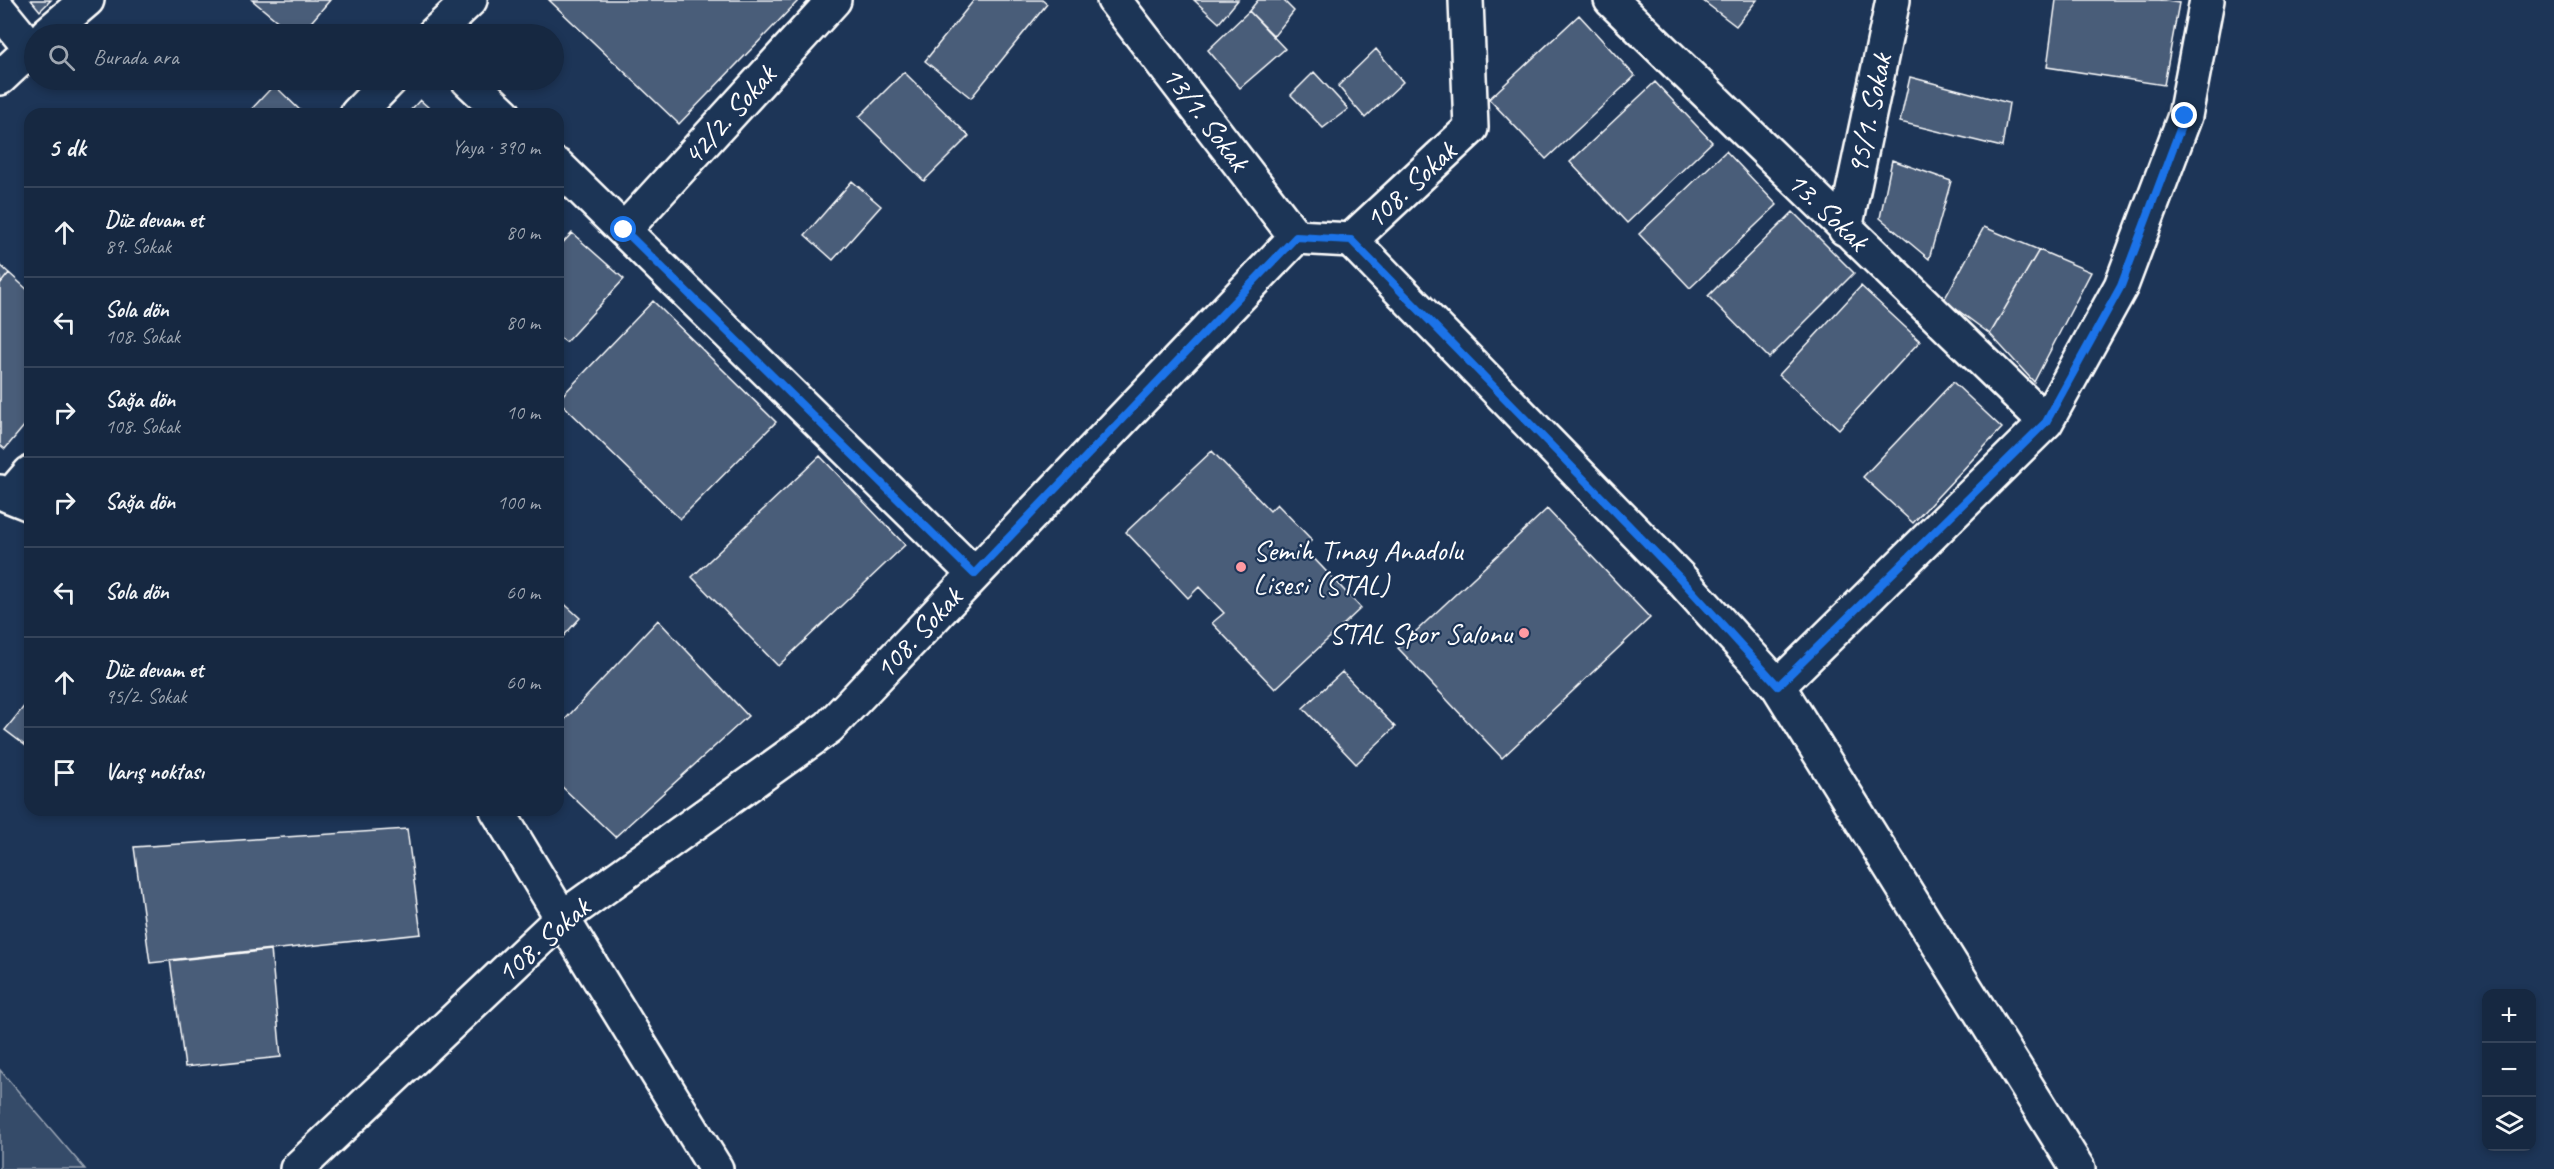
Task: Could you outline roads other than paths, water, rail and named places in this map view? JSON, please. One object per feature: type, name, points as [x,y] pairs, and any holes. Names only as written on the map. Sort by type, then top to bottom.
[{"type":"street","points":[[60,24],[87,0]]},
{"type":"street","points":[[445,24],[470,0]]},
{"type":"street","name":"42/2. Sokak","points":[[624,230],[834,0]]},
{"type":"street","name":"13/1. Sokak","points":[[1114,0],[1296,237]]},
{"type":"street","name":"108. Sokak","points":[[297,1169],[562,918],[829,727],[1296,237],[1351,240],[1471,128],[1466,0]]},
{"type":"street","name":"13. Sokak","points":[[1611,0],[2046,422]]},
{"type":"street","name":"95/1. Sokak","points":[[1845,229],[1893,0]]},
{"type":"street","points":[[1778,686],[2046,422],[2121,286],[2185,116],[2207,0]]},
{"type":"street","points":[[0,11],[24,31]]},
{"type":"street","points":[[0,78],[24,56]]},
{"type":"street","points":[[363,108],[380,90]]},
{"type":"street","points":[[479,90],[498,108]]},
{"type":"street","points":[[564,172],[974,574]]},
{"type":"street","points":[[1351,240],[1679,577],[1778,686],[2078,1169]]},
{"type":"street","points":[[501,816],[716,1169]]},
{"type":"place","name":"Semih Tınay Anadolu Lisesi (STAL)","points":[[1241,567]]},
{"type":"place","name":"STAL Spor Salonu","points":[[1524,633]]}]
